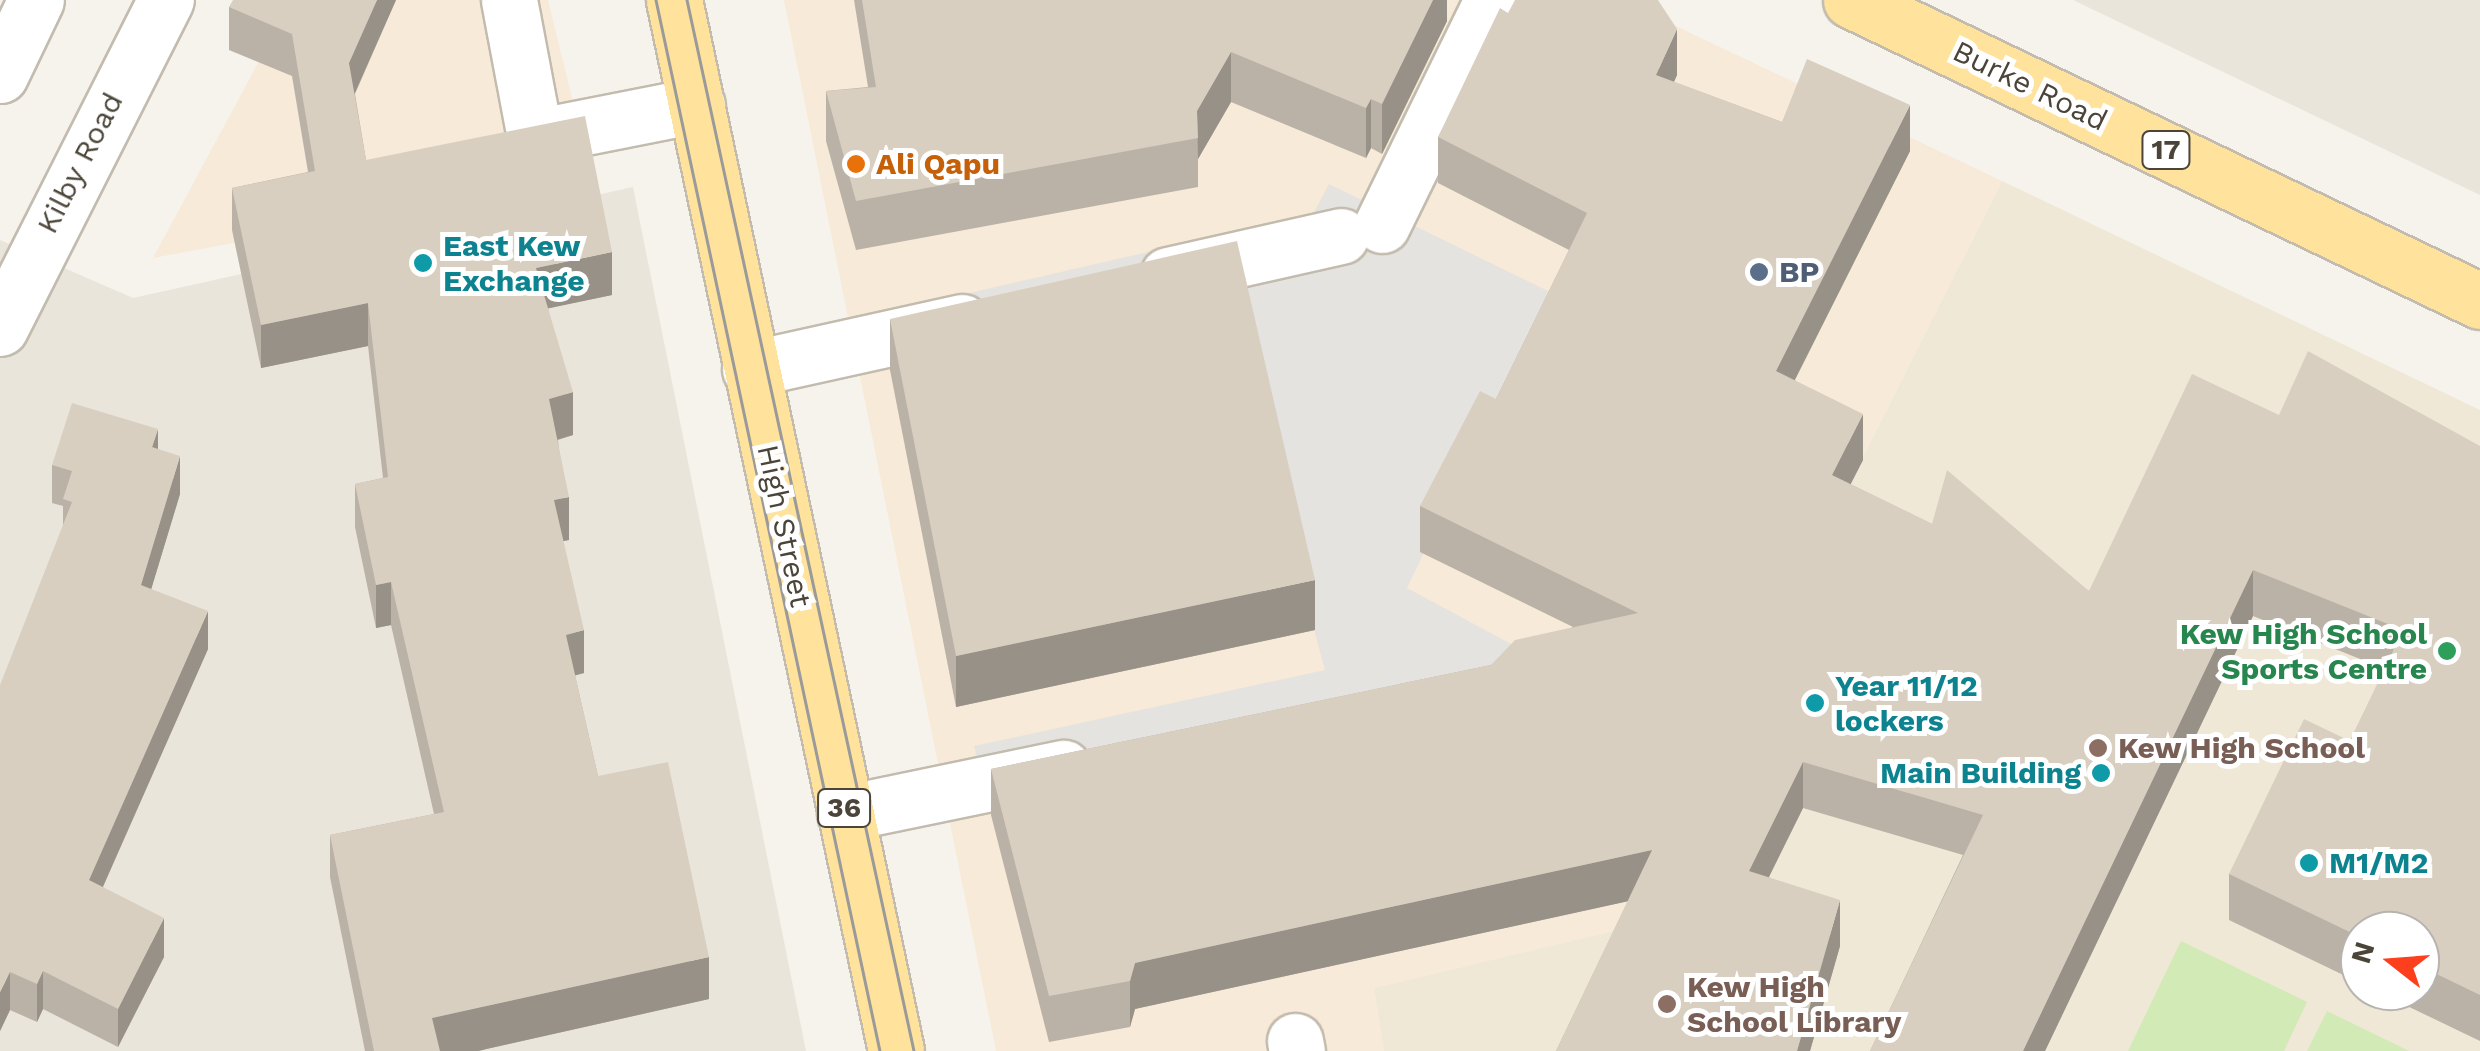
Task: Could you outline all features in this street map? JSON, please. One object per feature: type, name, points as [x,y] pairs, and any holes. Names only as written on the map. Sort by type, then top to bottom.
[{"type":"main road","name":"High Street","points":[[674,0],[896,1051]]},
{"type":"main road","name":"Burke Road","points":[[1851,0],[2480,301]]},
{"type":"street","points":[[0,75],[36,0]]},
{"type":"street","name":"Kilby Road","points":[[0,328],[166,0]]},
{"type":"street","points":[[509,0],[536,138],[697,105]]},
{"type":"street","points":[[1114,288],[1362,230],[1492,0]]},
{"type":"street","points":[[750,369],[1018,309]]},
{"type":"street","points":[[845,813],[1122,756]]},
{"type":"shaded area","points":[[292,0],[548,0],[591,176],[153,258]]},
{"type":"shaded area","points":[[784,0],[1621,0],[2002,181],[1626,928],[1374,988],[1384,1051],[996,1051]]},
{"type":"shaded area","points":[[2073,0],[2480,0],[2480,195]]},
{"type":"shaded area","name":"Kew High School","points":[[2002,181],[2480,410],[2480,1051],[1384,1051],[1374,988],[1626,928]]},
{"type":"shaded area","points":[[1329,184],[1550,292],[1407,588],[1580,681],[988,803],[974,746],[1325,670],[1309,611],[900,309],[1313,214]]},
{"type":"shaded area","points":[[633,187],[806,1051],[0,1051],[0,240],[133,298]]},
{"type":"green space","points":[[2181,941],[2307,1002],[2284,1051],[2128,1051]]},
{"type":"green space","points":[[2327,1011],[2409,1051],[2307,1051]]},
{"type":"building","points":[[233,0],[377,0],[349,63],[366,160],[585,116],[612,252],[536,268],[573,392],[549,399],[569,497],[554,500],[584,630],[566,635],[598,776],[668,762],[709,957],[432,1018],[440,1051],[374,1051],[330,835],[444,812],[391,582],[376,585],[355,484],[388,477],[368,303],[261,325],[232,188],[315,171],[292,34],[229,7]]},
{"type":"building","points":[[862,0],[1433,0],[1382,104],[1371,99],[1366,108],[1231,52],[1197,111],[1198,138],[856,201],[826,91],[876,87]]},
{"type":"building","points":[[1515,0],[1658,0],[1677,29],[1656,75],[1782,122],[1807,59],[1910,105],[1776,371],[1863,414],[1832,475],[1932,524],[1947,470],[2089,591],[2192,374],[2279,415],[2308,351],[2480,446],[2480,995],[2440,976],[2440,911],[2340,911],[2340,927],[2229,874],[2304,719],[2350,741],[2403,630],[2253,570],[2023,1051],[1870,1051],[1983,815],[1803,762],[1749,871],[1840,900],[1797,1051],[1556,1051],[1652,850],[1135,963],[1130,981],[1049,996],[991,769],[1491,665],[1515,640],[1638,613],[1420,506],[1480,391],[1496,399],[1587,213],[1438,137],[1500,8],[1508,13]]},
{"type":"building","points":[[1237,241],[1315,580],[956,656],[890,319]]},
{"type":"building","points":[[72,403],[158,429],[152,447],[180,456],[141,585],[208,611],[89,880],[164,918],[118,1009],[43,971],[37,984],[10,972],[0,992],[0,685],[72,502],[63,499],[72,471],[52,465]]},
{"type":"tram line","points":[[656,0],[880,1051]]},
{"type":"tram line","points":[[687,0],[914,1051]]},
{"type":"place","name":"Ali Qapu","points":[[856,164]]},
{"type":"place","name":"East Kew Exchange","points":[[423,263]]},
{"type":"place","name":"BP","points":[[1759,272]]},
{"type":"place","name":"Kew High School Sports Centre","points":[[2447,651]]},
{"type":"place","name":"Year 11/12 lockers","points":[[1815,703]]},
{"type":"place","name":"Kew High School","points":[[2098,748]]},
{"type":"place","name":"Main Building","points":[[2101,773]]},
{"type":"place","name":"M1/M2","points":[[2309,863]]},
{"type":"place","name":"Kew High School Library","points":[[1667,1004]]}]
